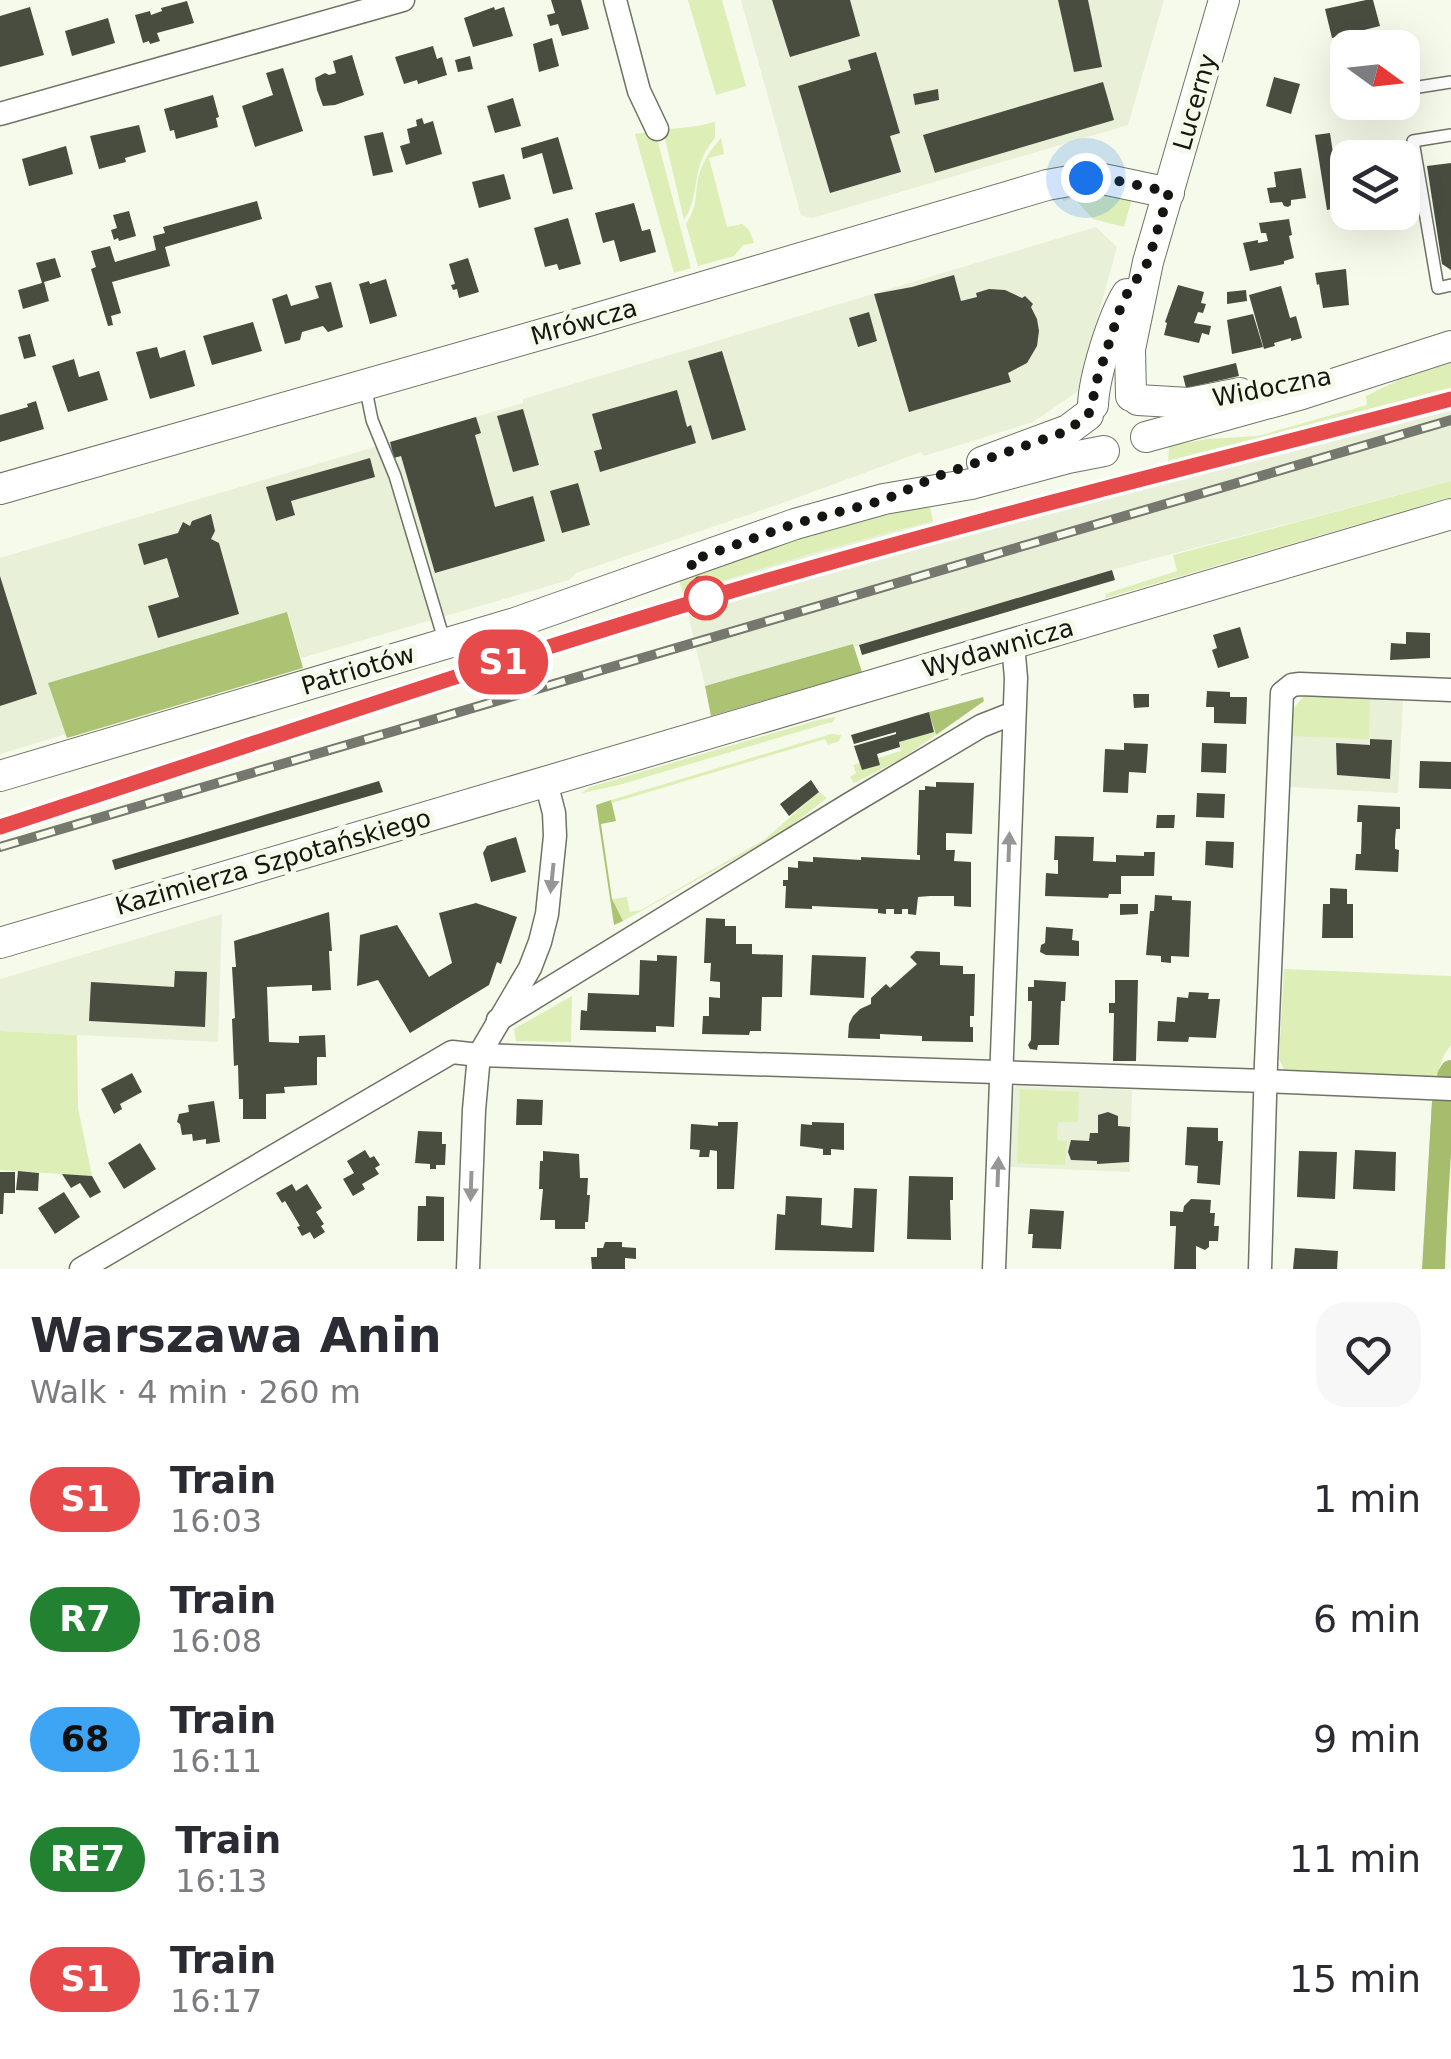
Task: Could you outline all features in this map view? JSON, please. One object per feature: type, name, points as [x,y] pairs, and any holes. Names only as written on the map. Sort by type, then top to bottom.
[{"type":"main road","name":"Lucerny","points":[[1091,410],[1094,389],[1122,336],[1148,262],[1224,0]]},
{"type":"main road","name":"Mrówcza","points":[[0,489],[1047,186],[1098,178],[1169,192]]},
{"type":"main road","name":"Lucerny","points":[[1122,336],[1134,398]]},
{"type":"main road","name":"Widoczna","points":[[1146,436],[1302,394],[1451,346]]},
{"type":"main road","name":"Widoczna","points":[[1134,398],[1188,403],[1405,360]]},
{"type":"main road","points":[[1115,393],[1134,398],[1148,417],[1146,436],[1128,453],[1104,451],[1093,442],[1088,429],[1091,410],[1103,397],[1115,393]]},
{"type":"main road","name":"Patriotów","points":[[884,500],[938,476],[1059,434],[1091,410]]},
{"type":"main road","name":"Patriotów","points":[[0,776],[516,622],[794,524],[1104,451]]},
{"type":"main road","name":"Wydawnicza","points":[[546,782],[1451,514]]},
{"type":"main road","name":"Kazimierza Szpotańskiego","points":[[0,943],[546,782]]},
{"type":"street","points":[[0,114],[403,0]]},
{"type":"street","points":[[615,0],[640,91],[657,130]]},
{"type":"street","points":[[994,1269],[1016,678],[1013,644]]},
{"type":"street","points":[[1260,1269],[1282,693],[1300,684],[1451,690]]},
{"type":"street","points":[[498,1020],[865,795],[981,726],[1014,712]]},
{"type":"street","points":[[468,1269],[480,1055],[530,968],[547,914],[555,836],[546,782]]},
{"type":"street","points":[[81,1269],[452,1052],[1451,1090]]},
{"type":"lane","points":[[1420,87],[1451,82]]},
{"type":"lane","points":[[1451,135],[1413,140],[1438,288],[1451,286]]},
{"type":"lane","points":[[365,385],[372,420],[395,476],[445,644]]},
{"type":"shaded area","points":[[741,0],[1164,0],[1128,125],[812,218],[801,215]]},
{"type":"shaded area","points":[[1096,227],[1117,247],[1077,392],[1033,422],[924,456],[921,452],[576,573],[569,580],[301,658],[288,613],[49,684],[66,734],[0,754],[0,558]]},
{"type":"shaded area","points":[[1451,388],[1451,481],[1111,570],[854,647],[853,644],[705,686],[683,593],[816,552],[1092,485]]},
{"type":"shaded area","points":[[1305,695],[1403,699],[1398,793],[1290,787],[1293,709]]},
{"type":"shaded area","points":[[222,914],[218,1042],[0,1031],[0,979]]},
{"type":"shaded area","points":[[1016,1086],[1132,1090],[1130,1172],[1010,1167]]},
{"type":"green space","points":[[688,0],[722,0],[746,86],[716,95]]},
{"type":"green space","points":[[715,122],[715,138],[702,160],[684,220],[663,130]]},
{"type":"green space","points":[[655,131],[691,268],[674,273],[635,134]]},
{"type":"green space","points":[[721,138],[724,154],[709,158],[727,227],[742,224],[754,243],[743,245],[734,256],[698,266],[686,224],[695,205],[701,170]]},
{"type":"green space","points":[[1083,189],[1132,199],[1124,227],[1093,219],[1074,198],[1063,201],[1061,193]]},
{"type":"green space","points":[[1451,360],[1451,388],[1168,465],[1169,446],[1258,436],[1367,405],[1366,396]]},
{"type":"green space","points":[[1451,481],[1451,497],[1106,598],[1105,594],[1177,571],[1173,555]]},
{"type":"green space","points":[[929,503],[933,521],[683,593],[679,580],[788,542]]},
{"type":"green space","points":[[287,612],[303,668],[67,738],[48,683]]},
{"type":"green space","points":[[853,644],[862,672],[711,716],[705,686]]},
{"type":"green space","points":[[1305,695],[1370,697],[1369,739],[1292,736],[1293,709]]},
{"type":"green space","points":[[983,697],[984,701],[936,735],[929,712]]},
{"type":"green space","points":[[836,717],[832,723],[582,793],[590,787]]},
{"type":"green space","points":[[934,732],[936,735],[898,761],[854,783],[850,777],[856,773],[853,765],[860,763],[862,770],[879,765],[878,758],[901,751],[899,742]]},
{"type":"green space","points":[[831,734],[841,735],[839,741],[828,745],[825,739],[612,803],[611,800]]},
{"type":"green space","points":[[819,792],[827,798],[783,832],[623,921],[612,899],[627,897],[630,912],[641,910],[764,840]]},
{"type":"green space","points":[[611,800],[616,821],[601,824],[612,899],[623,921],[614,925],[596,805]]},
{"type":"green space","points":[[1284,969],[1451,976],[1451,1045],[1435,1080],[1284,1069],[1279,1059]]},
{"type":"green space","points":[[572,996],[571,1042],[516,1041],[514,1029]]},
{"type":"green space","points":[[0,1031],[77,1035],[78,1108],[92,1176],[0,1170]]},
{"type":"green space","points":[[1020,1089],[1079,1092],[1078,1122],[1058,1122],[1057,1140],[1067,1141],[1065,1165],[1017,1163]]},
{"type":"green space","points":[[1432,1102],[1451,1102],[1445,1269],[1423,1269]]},
{"type":"building","points":[[551,0],[581,0],[589,29],[562,36],[558,24],[550,26],[547,15],[555,13]]},
{"type":"building","points":[[772,0],[850,0],[860,36],[790,57]]},
{"type":"building","points":[[1058,0],[1088,0],[1102,67],[1074,72]]},
{"type":"building","points":[[1373,0],[1380,26],[1330,30],[1325,9]]},
{"type":"building","points":[[187,1],[194,23],[157,33],[160,41],[143,43],[135,15],[150,11],[151,15]]},
{"type":"building","points":[[30,7],[44,55],[0,67],[0,16]]},
{"type":"building","points":[[504,7],[513,36],[473,47],[464,18]]},
{"type":"building","points":[[108,18],[115,43],[72,56],[65,31]]},
{"type":"building","points":[[552,38],[559,66],[539,72],[533,44]]},
{"type":"building","points":[[433,46],[437,59],[442,57],[447,75],[404,84],[395,57]]},
{"type":"building","points":[[876,52],[900,133],[890,136],[901,172],[830,193],[798,86],[851,70],[848,60]]},
{"type":"building","points":[[352,55],[364,95],[323,106],[315,78],[336,73],[333,61]]},
{"type":"building","points":[[470,56],[473,69],[458,72],[455,60]]},
{"type":"building","points":[[283,68],[303,131],[255,147],[242,106],[273,95],[266,73]]},
{"type":"building","points":[[1274,77],[1300,84],[1291,114],[1266,106]]},
{"type":"building","points":[[1103,82],[1114,120],[935,173],[923,135]]},
{"type":"building","points":[[938,89],[939,100],[915,105],[913,94]]},
{"type":"building","points":[[213,95],[218,127],[176,139],[164,109]]},
{"type":"building","points":[[513,98],[521,126],[495,133],[487,106]]},
{"type":"building","points":[[422,118],[424,124],[433,121],[442,154],[406,165],[400,146],[410,143],[407,129],[417,126],[416,120]]},
{"type":"building","points":[[139,125],[146,152],[99,169],[90,136]]},
{"type":"building","points":[[383,132],[393,172],[373,176],[364,136]]},
{"type":"building","points":[[1330,133],[1327,210],[1315,135]]},
{"type":"building","points":[[558,137],[573,189],[553,194],[542,153],[523,159],[521,148]]},
{"type":"building","points":[[66,146],[73,174],[29,186],[22,159]]},
{"type":"building","points":[[1451,163],[1451,270],[1442,264],[1427,166]]},
{"type":"building","points":[[1301,168],[1306,198],[1291,200],[1288,207],[1282,202],[1270,203],[1267,188],[1276,187],[1274,172]]},
{"type":"building","points":[[504,174],[511,199],[479,208],[472,182]]},
{"type":"building","points":[[257,201],[262,219],[165,247],[170,266],[112,282],[121,313],[111,316],[113,325],[108,326],[91,269],[96,267],[91,251],[110,246],[115,262],[156,250],[153,236],[165,233],[163,227]]},
{"type":"building","points":[[634,203],[642,231],[650,229],[656,252],[620,262],[614,240],[603,243],[595,213]]},
{"type":"building","points":[[129,211],[136,236],[114,240],[111,230],[117,228],[113,215]]},
{"type":"building","points":[[568,218],[581,264],[559,270],[557,264],[545,267],[534,228]]},
{"type":"building","points":[[1289,219],[1294,258],[1250,271],[1243,243],[1268,241],[1259,223]]},
{"type":"building","points":[[55,258],[61,277],[44,282],[49,301],[23,309],[18,290],[42,283],[36,263]]},
{"type":"building","points":[[468,258],[479,292],[459,298],[457,289],[453,290],[451,285],[455,284],[449,264]]},
{"type":"building","points":[[1346,269],[1349,305],[1323,308],[1315,273]]},
{"type":"building","points":[[954,275],[961,301],[989,289],[1025,296],[1033,304],[1037,319],[1037,346],[1027,363],[1008,373],[1011,382],[909,412],[874,294]]},
{"type":"building","points":[[386,279],[397,316],[370,324],[359,284]]},
{"type":"building","points":[[331,282],[343,327],[328,332],[323,326],[302,332],[300,340],[285,344],[272,299],[287,294],[291,306],[319,298],[315,286]]},
{"type":"building","points":[[1178,285],[1204,292],[1201,303],[1206,304],[1194,323],[1211,326],[1209,335],[1202,333],[1199,343],[1164,335]]},
{"type":"building","points":[[1281,286],[1290,318],[1296,316],[1302,338],[1291,338],[1264,349],[1249,295]]},
{"type":"building","points":[[1246,290],[1247,301],[1227,304],[1227,292]]},
{"type":"building","points":[[869,312],[877,341],[858,347],[849,318]]},
{"type":"building","points":[[1253,314],[1263,347],[1232,354],[1227,320]]},
{"type":"building","points":[[253,322],[262,351],[212,365],[203,336]]},
{"type":"building","points":[[30,334],[36,356],[24,359],[18,337]]},
{"type":"building","points":[[157,347],[160,358],[185,350],[195,386],[150,399],[136,352]]},
{"type":"building","points":[[722,351],[746,430],[712,440],[688,361]]},
{"type":"building","points":[[74,359],[79,377],[99,371],[108,400],[68,412],[52,366]]},
{"type":"building","points":[[1236,363],[1239,376],[1186,388],[1183,376]]},
{"type":"building","points":[[677,390],[687,427],[691,425],[696,443],[600,472],[594,451],[602,449],[592,414]]},
{"type":"building","points":[[36,401],[44,429],[0,442],[0,415]]},
{"type":"building","points":[[523,409],[539,465],[513,472],[497,416]]},
{"type":"building","points":[[476,417],[481,433],[475,435],[495,507],[533,496],[545,541],[435,573],[401,456],[394,458],[390,442]]},
{"type":"building","points":[[370,458],[375,477],[291,501],[295,515],[276,521],[266,487]]},
{"type":"building","points":[[578,483],[590,525],[562,533],[550,491]]},
{"type":"building","points":[[211,514],[215,531],[211,539],[219,543],[239,614],[158,638],[148,606],[179,597],[167,558],[144,565],[138,544],[178,533],[183,522],[190,526],[192,521]]},
{"type":"building","points":[[1112,570],[1115,580],[862,655],[859,645]]},
{"type":"building","points":[[0,576],[37,694],[0,706]]},
{"type":"building","points":[[1240,627],[1249,658],[1218,668],[1212,650],[1217,648],[1213,635]]},
{"type":"building","points":[[1406,632],[1430,633],[1430,658],[1390,660],[1391,643],[1406,644]]},
{"type":"building","points":[[1207,691],[1247,697],[1246,724],[1214,723],[1214,707],[1206,707]]},
{"type":"building","points":[[1133,694],[1149,694],[1149,707],[1134,708]]},
{"type":"building","points":[[929,712],[934,732],[899,742],[900,747],[877,754],[880,765],[862,770],[854,746],[896,732],[854,744],[851,735]]},
{"type":"building","points":[[1370,739],[1392,740],[1390,779],[1337,775],[1336,743],[1370,745]]},
{"type":"building","points":[[1124,743],[1148,744],[1146,773],[1129,772],[1128,793],[1103,792],[1105,749],[1124,750]]},
{"type":"building","points":[[1202,743],[1227,744],[1226,773],[1201,772]]},
{"type":"building","points":[[1420,761],[1451,762],[1451,789],[1419,788]]},
{"type":"building","points":[[811,780],[819,792],[789,816],[780,804]]},
{"type":"building","points":[[379,781],[383,792],[115,870],[112,860]]},
{"type":"building","points":[[936,782],[974,783],[972,834],[946,833],[946,850],[955,850],[954,861],[971,862],[971,907],[954,906],[954,896],[930,896],[918,897],[916,915],[908,914],[908,909],[894,914],[894,909],[886,909],[886,914],[878,913],[878,909],[785,908],[783,880],[788,880],[788,867],[798,868],[798,861],[813,862],[813,857],[920,860],[919,790],[936,787]]},
{"type":"building","points":[[1197,793],[1225,794],[1224,818],[1196,817]]},
{"type":"building","points":[[1358,805],[1400,807],[1400,829],[1396,829],[1395,839],[1398,872],[1355,870],[1356,854],[1361,854]]},
{"type":"building","points":[[1157,815],[1175,815],[1174,828],[1156,828]]},
{"type":"building","points":[[1055,836],[1094,837],[1093,861],[1116,862],[1116,855],[1144,856],[1144,852],[1155,852],[1154,876],[1121,876],[1121,894],[1109,894],[1108,898],[1045,896],[1046,873],[1058,874]]},
{"type":"building","points":[[516,837],[526,872],[491,882],[483,853],[487,846]]},
{"type":"building","points":[[1206,841],[1234,842],[1233,868],[1205,865]]},
{"type":"building","points":[[1330,888],[1347,889],[1347,904],[1353,904],[1353,938],[1322,938],[1323,904],[1330,904]]},
{"type":"building","points":[[1155,895],[1191,901],[1189,957],[1171,956],[1171,963],[1161,962],[1161,956],[1146,955]]},
{"type":"building","points":[[476,903],[517,917],[501,964],[497,962],[489,985],[410,1033],[378,980],[357,986],[360,935],[397,925],[429,977],[452,963],[439,913]]},
{"type":"building","points":[[1120,904],[1138,904],[1138,914],[1120,915]]},
{"type":"building","points":[[329,912],[331,990],[312,991],[312,985],[267,987],[269,1042],[299,1043],[299,1036],[325,1035],[326,1057],[317,1057],[317,1085],[284,1087],[285,1093],[266,1094],[266,1119],[243,1119],[238,1065],[234,1066],[234,941]]},
{"type":"building","points":[[706,918],[725,919],[725,926],[736,926],[736,944],[752,944],[752,954],[783,955],[782,997],[762,997],[761,1031],[750,1031],[749,1035],[702,1034],[703,1016],[709,1016],[709,997],[720,998],[720,982],[710,981],[711,963],[704,963]]},
{"type":"building","points":[[1046,927],[1073,929],[1072,940],[1079,941],[1079,956],[1040,952]]},
{"type":"building","points":[[916,951],[940,952],[940,965],[963,966],[963,974],[975,974],[974,1016],[970,1016],[973,1042],[922,1041],[922,1036],[880,1034],[880,1039],[848,1038],[853,1016],[871,1004],[871,998],[886,984],[890,988],[917,964],[910,957]]},
{"type":"building","points":[[657,955],[677,956],[674,1027],[656,1026],[656,1032],[580,1030],[581,1010],[587,1011],[588,993],[639,995],[640,960],[657,961]]},
{"type":"building","points":[[812,955],[866,957],[864,998],[810,995]]},
{"type":"building","points":[[175,971],[207,972],[205,1027],[89,1021],[91,982],[174,987]]},
{"type":"building","points":[[1034,980],[1066,982],[1059,1045],[1038,1045],[1037,1050],[1028,1045],[1032,1001],[1028,1001],[1028,987],[1034,987]]},
{"type":"building","points":[[1115,980],[1138,980],[1136,1061],[1113,1061],[1114,1013],[1109,1013],[1109,1003],[1115,1003]]},
{"type":"building","points":[[1189,992],[1209,993],[1208,999],[1220,999],[1216,1038],[1157,1041],[1158,1021],[1175,1022],[1177,997],[1188,998]]},
{"type":"building","points":[[132,1073],[142,1092],[120,1104],[122,1109],[114,1114],[101,1089]]},
{"type":"building","points":[[517,1099],[543,1100],[542,1125],[516,1125]]},
{"type":"building","points":[[214,1101],[220,1142],[206,1144],[206,1139],[193,1141],[192,1134],[182,1135],[177,1122],[179,1114],[189,1112],[188,1105]]},
{"type":"building","points":[[1108,1112],[1118,1116],[1118,1126],[1130,1127],[1129,1162],[1097,1164],[1071,1160],[1071,1140],[1089,1141],[1090,1133],[1098,1133],[1098,1115]]},
{"type":"building","points":[[718,1122],[738,1122],[734,1189],[717,1189],[717,1151],[710,1150],[709,1157],[699,1157],[700,1150],[690,1149],[691,1124],[718,1126]]},
{"type":"building","points":[[844,1123],[844,1150],[831,1149],[831,1155],[823,1155],[823,1149],[800,1146],[801,1124]]},
{"type":"building","points":[[1187,1127],[1218,1128],[1218,1141],[1223,1141],[1220,1185],[1197,1183],[1198,1166],[1185,1165]]},
{"type":"building","points":[[418,1131],[442,1132],[445,1165],[430,1169],[430,1164],[415,1163]]},
{"type":"building","points":[[140,1143],[156,1169],[124,1189],[108,1163]]},
{"type":"building","points":[[365,1150],[380,1165],[375,1168],[379,1174],[362,1184],[365,1189],[353,1196],[343,1179],[354,1173],[347,1161]]},
{"type":"building","points":[[1355,1150],[1396,1152],[1395,1191],[1353,1189]]},
{"type":"building","points":[[543,1151],[579,1154],[580,1178],[588,1178],[590,1195],[585,1229],[555,1229],[555,1220],[540,1220]]},
{"type":"building","points":[[1299,1151],[1337,1152],[1335,1199],[1297,1197]]},
{"type":"building","points":[[18,1171],[39,1173],[38,1191],[16,1190]]},
{"type":"building","points":[[0,1172],[15,1172],[15,1193],[4,1193],[3,1214],[0,1214]]},
{"type":"building","points":[[62,1174],[92,1176],[101,1192],[90,1198],[80,1183],[71,1188]]},
{"type":"building","points":[[909,1176],[953,1177],[951,1240],[907,1239]]},
{"type":"building","points":[[292,1184],[296,1191],[307,1184],[322,1208],[316,1212],[325,1232],[314,1239],[310,1232],[302,1236],[285,1201],[282,1203],[276,1193]]},
{"type":"building","points":[[854,1188],[877,1189],[874,1252],[775,1250],[777,1214],[785,1215],[786,1196],[822,1198],[821,1225],[852,1228]]},
{"type":"building","points":[[64,1192],[80,1217],[55,1234],[38,1208]]},
{"type":"building","points":[[426,1196],[444,1197],[444,1241],[417,1241],[418,1206],[426,1206]]},
{"type":"building","points":[[1191,1199],[1211,1200],[1214,1226],[1219,1226],[1218,1241],[1209,1241],[1205,1250],[1196,1246],[1196,1269],[1174,1269],[1176,1226],[1170,1226],[1170,1211],[1183,1212]]},
{"type":"building","points":[[1030,1209],[1064,1211],[1061,1249],[1032,1248],[1033,1234],[1028,1234]]},
{"type":"building","points":[[605,1242],[622,1242],[622,1247],[636,1248],[636,1259],[625,1258],[625,1269],[592,1269],[591,1257],[597,1257],[597,1248],[603,1248]]},
{"type":"building","points":[[1295,1248],[1338,1251],[1337,1269],[1293,1269]]},
{"type":"waterway","points":[[1448,1076],[1451,1071]]},
{"type":"waterway","points":[[1433,1269],[1443,1103]]},
{"type":"railway","points":[[0,827],[460,675],[738,589],[1451,399]]},
{"type":"railway","points":[[0,847],[1451,420]]},
{"type":"train","name":"S1","points":[[0,827],[436,683],[741,588],[1451,399]]},
{"type":"route","points":[[706,598],[690,561],[794,524],[884,500],[938,476],[1059,434],[1088,415],[1123,300],[1148,262],[1169,192],[1086,178]]}]
